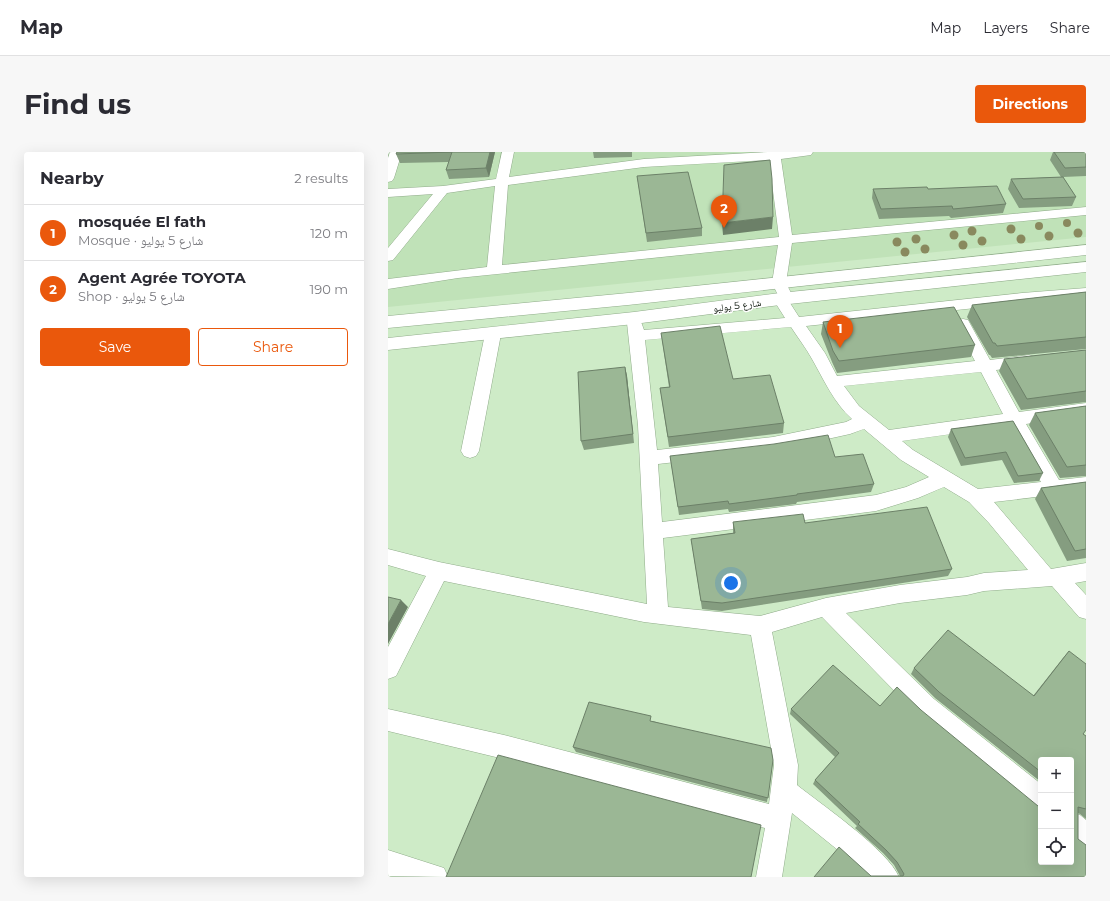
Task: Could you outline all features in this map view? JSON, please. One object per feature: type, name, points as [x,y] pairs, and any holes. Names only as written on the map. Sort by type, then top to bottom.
[{"type":"main road","name":"شارع 5 يوليو","points":[[388,344],[493,334],[635,327],[782,294],[1086,250]]},
{"type":"main road","name":"شارع 5 يوليو","points":[[388,322],[782,294],[1086,267]]},
{"type":"street","points":[[388,178],[396,152]]},
{"type":"street","points":[[494,271],[502,182],[508,152]]},
{"type":"street","points":[[388,193],[443,190],[502,182],[592,169],[645,158],[807,152]]},
{"type":"street","points":[[774,154],[786,240],[782,294],[795,322],[819,357],[832,382],[854,410],[907,455],[976,497],[1052,577],[1086,610]]},
{"type":"street","points":[[388,256],[443,190]]},
{"type":"street","points":[[388,284],[494,271],[786,240],[1086,211]]},
{"type":"street","points":[[658,615],[647,425],[635,327],[795,322],[951,305],[1086,293]]},
{"type":"street","points":[[951,305],[1054,488]]},
{"type":"street","points":[[470,451],[493,334]]},
{"type":"street","points":[[832,382],[1048,359]]},
{"type":"street","points":[[885,437],[1086,409]]},
{"type":"street","points":[[649,458],[773,444],[850,428],[865,420]]},
{"type":"street","points":[[652,531],[876,504],[909,495],[929,487],[945,477]]},
{"type":"street","points":[[976,497],[1086,484]]},
{"type":"street","points":[[388,557],[439,571],[658,615],[760,626],[826,607],[900,594],[967,586],[984,582],[1052,577],[1086,572]]},
{"type":"street","points":[[388,669],[439,571]]},
{"type":"street","points":[[826,607],[926,707],[1038,798]]},
{"type":"street","points":[[760,626],[786,765],[784,791],[769,877]]},
{"type":"street","points":[[388,720],[504,747],[778,820]]},
{"type":"street","points":[[784,791],[863,854],[886,877]]},
{"type":"street","points":[[1074,827],[1086,837]]},
{"type":"street","points":[[388,863],[435,877]]},
{"type":"shaded area","points":[[388,152],[1086,152],[1086,237],[388,307]]},
{"type":"building","points":[[397,152],[452,152],[396,154]]},
{"type":"building","points":[[452,152],[490,152],[486,168],[446,170]]},
{"type":"building","points":[[1054,152],[1086,152],[1086,167],[1065,168]]},
{"type":"building","points":[[770,160],[773,217],[722,223],[724,165]]},
{"type":"building","points":[[688,172],[702,228],[646,233],[637,176]]},
{"type":"building","points":[[1063,177],[1076,197],[1023,199],[1011,179]]},
{"type":"building","points":[[997,186],[1006,204],[953,209],[952,206],[881,209],[873,189],[927,187],[928,189]]},
{"type":"building","points":[[1086,292],[1086,337],[997,346],[993,343],[972,305]]},
{"type":"building","points":[[954,307],[975,345],[839,361],[833,351],[823,322]]},
{"type":"building","points":[[720,326],[733,379],[770,375],[784,423],[668,437],[660,388],[670,387],[661,333]]},
{"type":"building","points":[[1086,350],[1086,391],[1027,399],[1004,359]]},
{"type":"building","points":[[625,367],[633,434],[581,441],[578,372]]},
{"type":"building","points":[[1086,406],[1086,465],[1067,467],[1035,413]]},
{"type":"building","points":[[1013,421],[1043,473],[1018,476],[1006,452],[965,458],[951,429]]},
{"type":"building","points":[[828,435],[835,457],[863,454],[874,484],[729,504],[728,501],[678,507],[670,456],[774,444]]},
{"type":"building","points":[[1086,482],[1086,549],[1075,551],[1041,488]]},
{"type":"building","points":[[927,507],[952,569],[722,603],[701,601],[691,539],[735,533],[733,522],[803,514],[805,523]]},
{"type":"building","points":[[388,597],[401,600],[388,624]]},
{"type":"building","points":[[948,630],[1034,696],[1069,651],[1086,664],[1086,730],[1083,734],[1086,736],[1086,809],[1078,807],[1078,839],[1086,845],[1086,877],[814,877],[839,847],[871,876],[903,876],[904,874],[897,862],[886,850],[858,824],[860,822],[815,780],[839,753],[791,709],[833,665],[880,706],[897,687],[921,710],[1038,806],[1038,865],[1074,865],[1074,757],[1038,757],[1038,770],[939,692],[914,668]]},
{"type":"building","points":[[589,702],[651,716],[650,721],[771,748],[773,760],[768,798],[573,747]]},
{"type":"building","points":[[498,755],[761,825],[751,877],[446,877]]},
{"type":"place","name":"Agent Agrée TOYOTA","points":[[724,228]]},
{"type":"place","name":"mosquée El fath","points":[[840,348]]}]
